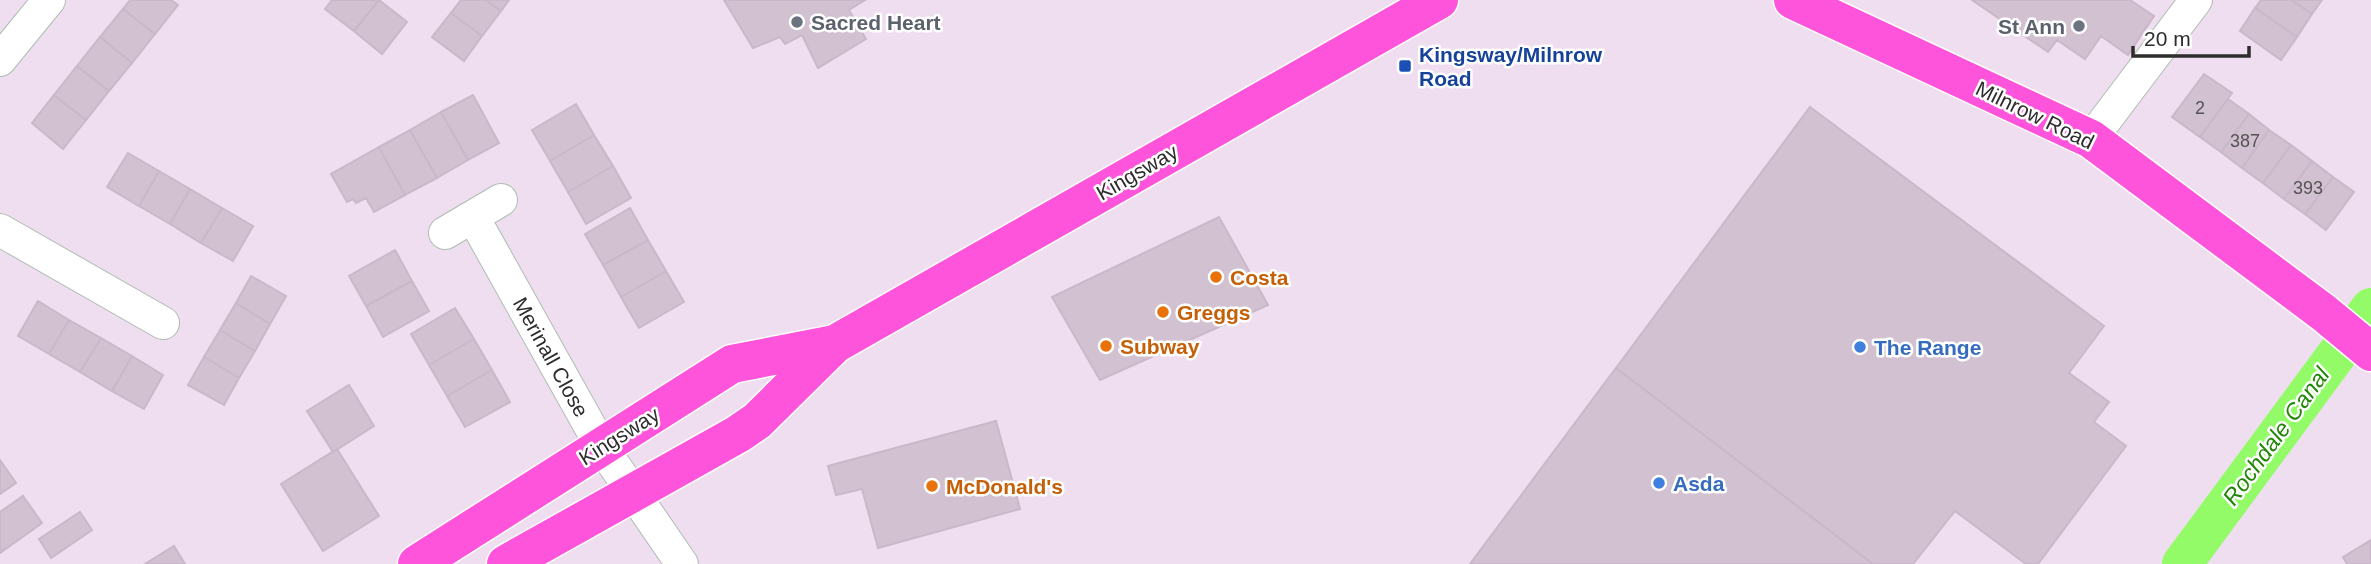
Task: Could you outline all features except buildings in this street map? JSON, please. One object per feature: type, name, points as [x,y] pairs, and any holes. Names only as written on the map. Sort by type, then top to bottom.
[{"type":"main road","name":"Milnrow Road","points":[[1793,0],[2091,139],[2324,313],[2371,352]]},
{"type":"main road","name":"Kingsway","points":[[506,564],[632,495],[757,421],[835,344],[1435,1]]},
{"type":"main road","name":"Kingsway","points":[[417,564],[732,365],[835,344]]},
{"type":"street","points":[[0,60],[49,0]]},
{"type":"street","points":[[2091,139],[2196,0]]},
{"type":"street","points":[[445,233],[501,200]]},
{"type":"street","name":"Merinall Close","points":[[473,217],[601,446],[632,495],[682,564]]},
{"type":"street","points":[[0,230],[163,323]]},
{"type":"waterway","name":"Rochdale Canal","points":[[2182,564],[2371,308]]},
{"type":"place","name":"Sacred Heart","points":[[797,22]]},
{"type":"place","name":"St Ann","points":[[2079,26]]},
{"type":"place","name":"Kingsway/Milnrow Road","points":[[1405,66]]},
{"type":"place","name":"Costa","points":[[1216,277]]},
{"type":"place","name":"Greggs","points":[[1163,312]]},
{"type":"place","name":"Subway","points":[[1106,346]]},
{"type":"place","name":"The Range","points":[[1860,347]]},
{"type":"place","name":"Asda","points":[[1659,483]]},
{"type":"place","name":"McDonald's","points":[[932,486]]}]
